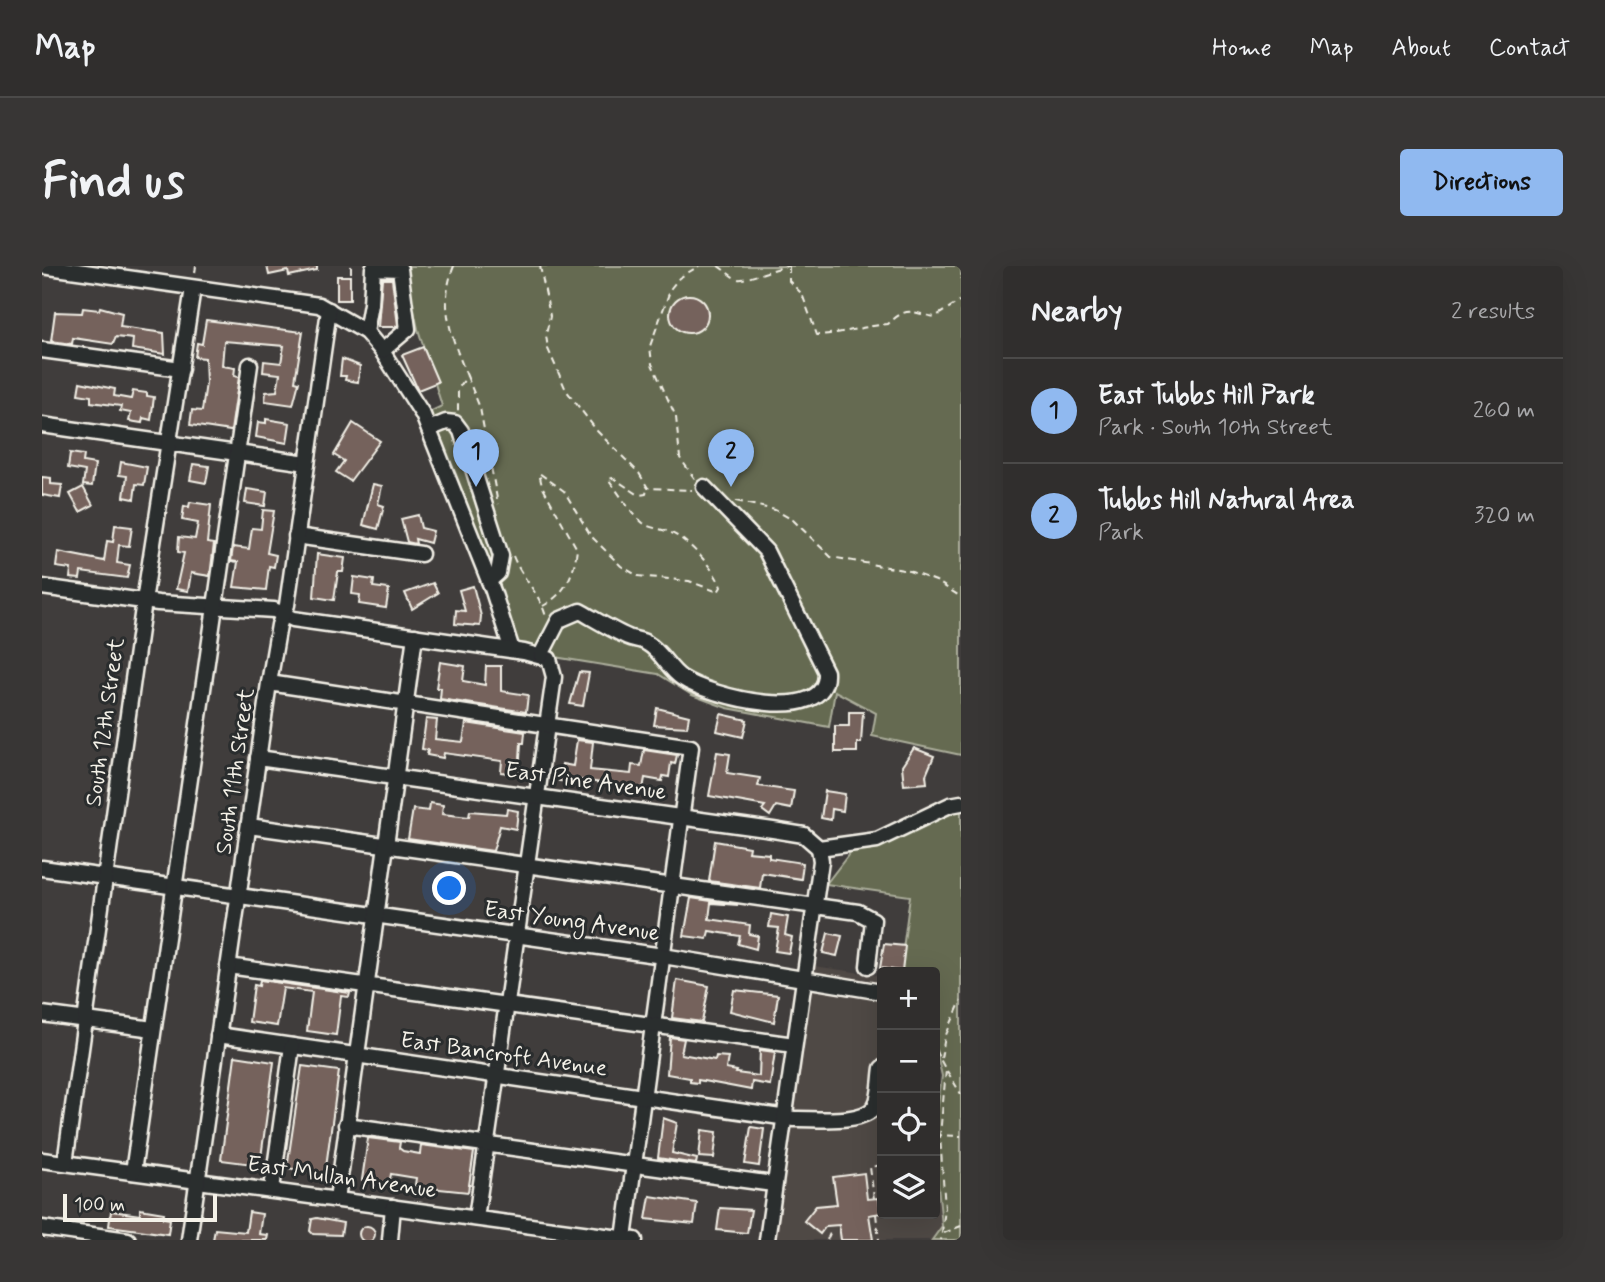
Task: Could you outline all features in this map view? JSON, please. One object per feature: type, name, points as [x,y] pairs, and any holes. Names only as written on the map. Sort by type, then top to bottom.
[{"type":"street","points":[[42,266],[319,305],[366,332],[382,351],[423,415],[489,581],[512,650]]},
{"type":"street","points":[[366,332],[373,268],[400,269],[408,329],[382,351]]},
{"type":"street","name":"South 12th Street","points":[[65,1163],[144,601],[193,288]]},
{"type":"street","name":"South 11th Street","points":[[189,1240],[258,758],[284,615],[329,310]]},
{"type":"street","points":[[42,350],[181,369]]},
{"type":"street","points":[[133,1172],[250,365]]},
{"type":"street","points":[[429,429],[446,422],[454,423],[461,431],[501,556],[498,573],[489,581]]},
{"type":"street","points":[[42,425],[307,463]]},
{"type":"street","points":[[476,1218],[554,677],[546,659],[559,620],[580,611],[629,638],[649,644],[681,678],[718,692],[764,703],[786,703],[820,694],[824,688],[826,672],[766,551],[704,487]]},
{"type":"street","points":[[296,536],[421,554]]},
{"type":"street","points":[[42,587],[144,601],[274,610],[293,619],[512,650],[546,659]]},
{"type":"street","points":[[337,1199],[415,636]]},
{"type":"street","points":[[270,683],[691,747],[634,1165],[630,1239]]},
{"type":"street","name":"East Pine Avenue","points":[[258,758],[804,835],[819,848]]},
{"type":"street","points":[[767,1240],[821,862],[819,848],[877,840],[961,803]]},
{"type":"street","points":[[248,826],[858,912],[873,920],[868,966]]},
{"type":"street","name":"East Young Avenue","points":[[42,868],[663,956],[877,991]]},
{"type":"street","points":[[228,966],[794,1045]]},
{"type":"street","points":[[42,1014],[153,1029]]},
{"type":"street","name":"East Bancroft Avenue","points":[[218,1035],[783,1117],[842,1119],[869,1112],[877,1102],[878,1093]]},
{"type":"street","points":[[272,1189],[292,1046]]},
{"type":"street","points":[[346,1125],[773,1184]]},
{"type":"street","name":"East Mullan Avenue","points":[[42,1160],[476,1218],[561,1235],[630,1239]]},
{"type":"street","points":[[390,1240],[393,1207]]},
{"type":"street","points":[[42,1228],[128,1240]]},
{"type":"path","points":[[351,266],[351,275]]},
{"type":"path","points":[[454,266],[447,283],[446,316],[480,408],[499,511]]},
{"type":"path","points":[[540,266],[550,316],[546,335],[548,349],[562,375],[566,390],[597,431],[639,473],[648,488]]},
{"type":"path","points":[[699,266],[679,278],[671,288],[650,346],[652,364],[676,417],[680,458],[690,474],[704,487]]},
{"type":"path","points":[[718,266],[735,279],[746,280],[768,269],[788,266],[789,281],[802,294],[817,335],[851,331],[874,323],[888,324],[899,313],[906,311],[935,317],[961,300]]},
{"type":"path","points":[[454,423],[460,407],[458,388],[467,376]]},
{"type":"path","points":[[543,606],[556,599],[569,581],[577,549],[542,486],[539,473],[564,491],[590,536],[621,565],[638,576],[689,581],[718,592],[721,587],[713,568],[670,532],[644,524],[624,503],[608,479],[613,478],[642,495],[648,488]]},
{"type":"path","points":[[648,488],[680,491],[704,487]]},
{"type":"path","points":[[735,501],[775,510],[793,520],[831,557],[909,571],[936,581],[961,597]]},
{"type":"path","points":[[510,548],[520,575],[536,590],[552,636]]},
{"type":"path","points":[[961,1001],[945,1037],[941,1061],[961,1094]]},
{"type":"path","points":[[941,1240],[945,1209],[940,1135],[946,1070]]},
{"type":"path","points":[[940,1135],[961,1136]]},
{"type":"path","points":[[874,1199],[870,1167],[877,1166]]},
{"type":"path","points":[[876,1214],[879,1240]]},
{"type":"path","points":[[943,1233],[961,1226]]},
{"type":"path","points":[[827,1240],[831,1231]]},
{"type":"shaded area","points":[[814,966],[877,975],[877,1219],[940,1219],[940,1206],[942,1226],[932,1240],[778,1240],[777,1218]]},
{"type":"green space","points":[[404,266],[961,266],[961,755],[872,736],[876,713],[835,691],[829,727],[727,708],[692,695],[658,674],[512,650],[423,415],[442,406],[418,329]]},
{"type":"green space","points":[[961,809],[961,1240],[932,1240],[942,1226],[940,967],[901,967],[910,896],[826,884],[852,850],[910,831]]},
{"type":"building","points":[[267,266],[317,266],[317,270],[289,276],[288,271],[269,275]]},
{"type":"building","points":[[337,276],[350,276],[350,300],[337,300]]},
{"type":"building","points":[[382,279],[392,279],[398,325],[395,327],[378,327]]},
{"type":"building","points":[[689,295],[703,300],[708,314],[703,328],[689,333],[675,328],[670,314],[675,300]]},
{"type":"building","points":[[100,307],[122,313],[120,327],[164,333],[165,354],[132,349],[133,339],[116,337],[113,344],[73,338],[72,344],[51,341],[55,312],[82,313],[83,308],[99,310]]},
{"type":"building","points":[[206,320],[303,332],[295,381],[299,382],[293,405],[265,401],[266,392],[277,391],[280,374],[263,372],[264,361],[281,363],[284,346],[224,341],[222,366],[235,368],[234,376],[239,377],[231,431],[190,425],[192,410],[202,411],[206,383],[205,358],[195,357],[197,343],[202,344]]},
{"type":"building","points":[[423,347],[438,382],[418,390],[402,355]]},
{"type":"building","points":[[342,359],[360,366],[358,382],[345,380],[346,376],[340,376]]},
{"type":"building","points":[[80,382],[115,389],[114,396],[131,399],[133,391],[147,393],[147,396],[154,397],[151,420],[143,418],[142,423],[129,421],[131,413],[120,411],[121,406],[91,402],[91,396],[78,394]]},
{"type":"building","points":[[266,419],[290,423],[287,443],[256,437],[258,422],[266,423]]},
{"type":"building","points":[[353,423],[380,441],[350,481],[336,472],[344,461],[334,455]]},
{"type":"building","points":[[70,453],[84,455],[83,462],[95,464],[92,486],[83,485],[85,471],[68,468]]},
{"type":"building","points":[[121,462],[147,467],[144,485],[136,484],[134,499],[124,497],[127,476],[119,475]]},
{"type":"building","points":[[193,464],[209,466],[206,483],[190,480]]},
{"type":"building","points":[[42,477],[51,478],[51,484],[62,485],[60,498],[42,495]]},
{"type":"building","points":[[373,484],[382,486],[378,504],[384,506],[378,529],[363,525]]},
{"type":"building","points":[[83,487],[93,505],[80,512],[70,494]]},
{"type":"building","points":[[247,489],[267,492],[265,506],[245,503]]},
{"type":"building","points":[[190,502],[211,505],[207,543],[214,544],[210,576],[191,573],[188,591],[176,589],[184,553],[178,552],[179,537],[195,539],[198,523],[182,520],[184,506],[189,507]]},
{"type":"building","points":[[263,510],[274,511],[267,553],[276,555],[274,567],[269,566],[266,590],[234,587],[238,562],[231,561],[233,547],[249,549],[252,528],[261,529]]},
{"type":"building","points":[[418,515],[421,528],[433,531],[430,543],[415,539],[416,544],[407,542],[401,519]]},
{"type":"building","points":[[115,525],[132,527],[129,546],[119,545],[117,563],[130,565],[127,578],[81,572],[80,579],[70,578],[71,569],[56,567],[58,552],[104,561],[107,541],[113,542]]},
{"type":"building","points":[[317,554],[345,558],[343,572],[338,572],[334,600],[314,597]]},
{"type":"building","points":[[354,577],[374,580],[373,587],[389,589],[386,608],[359,604],[360,595],[352,594]]},
{"type":"building","points":[[433,583],[438,593],[412,609],[405,593]]},
{"type":"building","points":[[473,586],[481,616],[480,626],[455,624],[456,610],[465,611],[459,590]]},
{"type":"building","points":[[440,662],[465,666],[463,681],[485,685],[486,666],[501,666],[501,691],[528,695],[526,712],[440,699],[441,688],[436,688]]},
{"type":"building","points":[[579,672],[589,673],[583,706],[570,704]]},
{"type":"building","points":[[657,708],[689,716],[687,727],[654,725]]},
{"type":"building","points":[[849,712],[863,712],[861,743],[857,743],[857,752],[835,752],[835,726],[849,726]]},
{"type":"building","points":[[721,714],[747,720],[743,737],[717,731]]},
{"type":"building","points":[[426,719],[437,720],[435,739],[463,742],[466,723],[525,732],[524,743],[521,743],[519,774],[501,772],[502,761],[444,753],[443,758],[427,755],[428,750],[422,749]]},
{"type":"building","points":[[577,740],[593,742],[590,770],[631,774],[632,765],[641,766],[644,750],[677,755],[675,764],[671,763],[669,777],[663,776],[662,781],[645,778],[643,789],[568,778],[567,782],[559,781],[562,764],[573,766]]},
{"type":"building","points":[[914,748],[934,756],[926,775],[927,783],[904,785],[902,766]]},
{"type":"building","points":[[717,752],[730,754],[727,773],[760,778],[758,786],[794,791],[791,809],[776,806],[770,816],[762,810],[765,806],[709,796]]},
{"type":"building","points":[[825,791],[845,794],[843,811],[832,809],[831,820],[821,818]]},
{"type":"building","points":[[430,803],[443,805],[442,814],[469,817],[470,811],[506,814],[507,809],[518,811],[516,829],[500,826],[493,851],[408,839],[413,809],[429,811]]},
{"type":"building","points":[[715,841],[749,847],[748,852],[769,854],[769,858],[803,863],[801,879],[762,873],[760,888],[709,881]]},
{"type":"building","points":[[691,898],[738,905],[711,903],[709,919],[750,925],[749,934],[758,936],[756,949],[738,944],[740,936],[709,931],[707,939],[684,936]]},
{"type":"building","points":[[771,914],[788,917],[785,935],[792,937],[789,953],[775,951],[779,928],[769,927]]},
{"type":"building","points":[[828,933],[842,936],[837,956],[823,953]]},
{"type":"building","points":[[884,944],[905,946],[902,967],[880,967]]},
{"type":"building","points":[[260,980],[350,993],[349,997],[341,996],[336,1035],[307,1031],[312,992],[283,988],[277,1026],[249,1022],[254,985],[259,986]]},
{"type":"building","points":[[677,980],[709,986],[702,1022],[672,1018]]},
{"type":"building","points":[[734,990],[778,995],[774,1022],[730,1011]]},
{"type":"building","points":[[670,1037],[684,1039],[681,1054],[715,1060],[716,1056],[728,1057],[726,1069],[737,1071],[736,1073],[759,1076],[760,1050],[775,1052],[770,1085],[752,1082],[751,1090],[698,1080],[698,1083],[690,1082],[690,1078],[667,1074]]},
{"type":"building","points":[[235,1056],[274,1062],[260,1165],[221,1160]]},
{"type":"building","points":[[302,1066],[339,1071],[325,1174],[287,1168]]},
{"type":"building","points":[[663,1118],[677,1123],[672,1153],[697,1159],[696,1164],[658,1158]]},
{"type":"building","points":[[751,1127],[764,1129],[759,1166],[745,1164]]},
{"type":"building","points":[[702,1130],[717,1132],[714,1158],[699,1157]]},
{"type":"building","points":[[368,1138],[400,1142],[399,1148],[403,1151],[420,1154],[421,1145],[474,1152],[468,1192],[420,1187],[415,1185],[416,1178],[391,1174],[389,1184],[362,1180]]},
{"type":"building","points":[[864,1173],[867,1199],[877,1198],[877,1214],[869,1215],[873,1240],[841,1240],[839,1225],[826,1226],[820,1234],[804,1221],[816,1206],[837,1204],[833,1177]]},
{"type":"building","points":[[650,1196],[697,1203],[694,1224],[646,1219]]},
{"type":"building","points":[[720,1208],[751,1210],[747,1233],[717,1230]]},
{"type":"building","points":[[140,1209],[164,1213],[163,1218],[170,1219],[168,1234],[109,1226],[111,1211],[140,1215]]},
{"type":"building","points":[[249,1212],[262,1214],[259,1234],[268,1235],[267,1240],[213,1240],[215,1229],[246,1232]]},
{"type":"building","points":[[312,1219],[343,1223],[341,1235],[313,1234],[310,1231]]},
{"type":"building","points":[[367,1226],[373,1228],[373,1240],[367,1242],[361,1240],[359,1234],[361,1228]]},
{"type":"place","name":"East Tubbs Hill Park","points":[[476,487]]},
{"type":"place","name":"Tubbs Hill Natural Area","points":[[731,487]]}]
